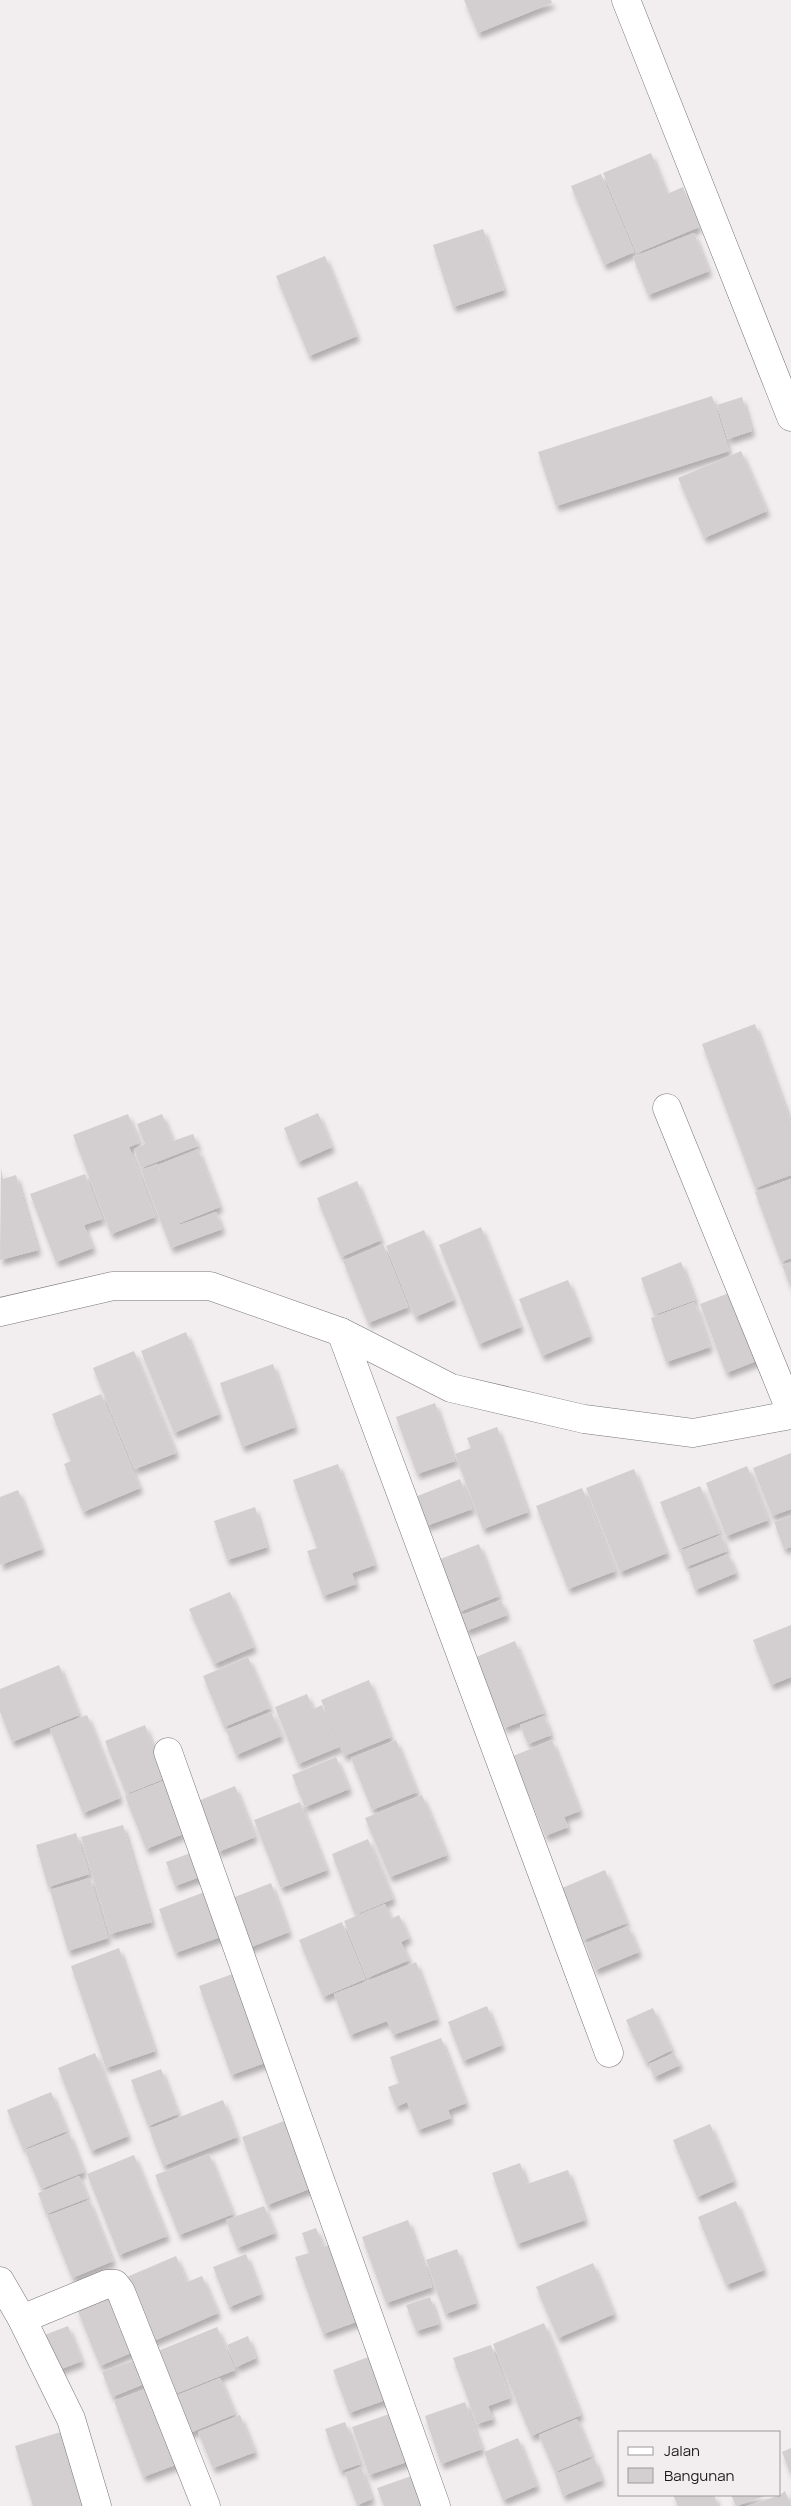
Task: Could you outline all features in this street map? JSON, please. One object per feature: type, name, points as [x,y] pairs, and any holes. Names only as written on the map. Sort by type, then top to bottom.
[{"type":"street","points":[[626,0],[791,417]]},
{"type":"street","points":[[0,1312],[113,1286],[210,1286],[341,1332],[451,1388],[584,1419],[693,1434],[791,1413],[667,1108]]},
{"type":"street","points":[[341,1332],[609,2053]]},
{"type":"street","points":[[168,1752],[436,2506]]},
{"type":"street","points":[[0,2280],[22,2319],[71,2419],[97,2506]]},
{"type":"street","points":[[22,2319],[107,2284],[115,2284],[121,2292],[206,2506]]},
{"type":"building","points":[[464,0],[551,0],[552,3],[478,33]]},
{"type":"building","points":[[651,153],[667,194],[683,187],[699,227],[637,253],[603,173]]},
{"type":"building","points":[[601,174],[634,252],[604,265],[571,186]]},
{"type":"building","points":[[483,229],[504,290],[453,307],[433,245]]},
{"type":"building","points":[[694,233],[709,271],[648,295],[633,257]]},
{"type":"building","points":[[325,256],[357,336],[309,356],[276,276]]},
{"type":"building","points":[[712,396],[729,451],[556,506],[538,452]]},
{"type":"building","points":[[742,397],[752,431],[728,439],[717,405]]},
{"type":"building","points":[[741,451],[767,511],[704,538],[678,478]]},
{"type":"building","points":[[755,1024],[791,1123],[791,1175],[755,1188],[702,1044]]},
{"type":"building","points":[[318,1113],[332,1147],[298,1162],[284,1128]]},
{"type":"building","points":[[128,1114],[139,1143],[129,1147],[155,1217],[111,1234],[73,1135]]},
{"type":"building","points":[[162,1114],[173,1141],[193,1134],[198,1146],[141,1168],[134,1149],[145,1144],[137,1124]]},
{"type":"building","points":[[198,1149],[220,1207],[180,1223],[158,1165]]},
{"type":"building","points":[[157,1164],[180,1225],[216,1212],[222,1229],[171,1248],[141,1170]]},
{"type":"building","points":[[1,1168],[3,1179],[16,1175],[38,1250],[0,1260]]},
{"type":"building","points":[[85,1174],[102,1219],[84,1225],[93,1248],[56,1262],[30,1194]]},
{"type":"building","points":[[791,1179],[791,1258],[781,1262],[755,1192]]},
{"type":"building","points":[[357,1181],[381,1240],[341,1257],[317,1198]]},
{"type":"building","points":[[481,1227],[521,1327],[479,1344],[439,1245]]},
{"type":"building","points":[[424,1230],[454,1300],[415,1317],[386,1246]]},
{"type":"building","points":[[383,1244],[408,1307],[368,1323],[343,1261]]},
{"type":"building","points":[[681,1262],[695,1300],[654,1315],[641,1278]]},
{"type":"building","points":[[791,1262],[791,1288],[782,1265]]},
{"type":"building","points":[[568,1280],[590,1336],[542,1356],[519,1299]]},
{"type":"building","points":[[737,1290],[764,1358],[726,1373],[700,1304]]},
{"type":"building","points":[[694,1302],[710,1347],[666,1362],[651,1318]]},
{"type":"building","points":[[186,1332],[219,1414],[174,1433],[141,1351]]},
{"type":"building","points":[[134,1351],[176,1453],[135,1469],[93,1368]]},
{"type":"building","points":[[273,1364],[295,1427],[242,1447],[220,1383]]},
{"type":"building","points":[[101,1394],[140,1488],[83,1512],[64,1464],[71,1461],[52,1414]]},
{"type":"building","points":[[435,1403],[455,1461],[417,1474],[396,1417]]},
{"type":"building","points":[[497,1427],[528,1512],[483,1529],[455,1454],[471,1448],[467,1438]]},
{"type":"building","points":[[791,1453],[791,1509],[772,1516],[753,1468]]},
{"type":"building","points":[[338,1464],[375,1565],[352,1573],[356,1584],[323,1596],[307,1551],[317,1548],[293,1480]]},
{"type":"building","points":[[747,1466],[768,1520],[726,1536],[706,1483]]},
{"type":"building","points":[[634,1469],[667,1553],[620,1572],[586,1488]]},
{"type":"building","points":[[460,1479],[472,1509],[426,1526],[415,1497]]},
{"type":"building","points":[[700,1486],[720,1533],[679,1549],[660,1502]]},
{"type":"building","points":[[582,1488],[615,1571],[568,1589],[536,1506]]},
{"type":"building","points":[[18,1490],[42,1549],[0,1565],[0,1497]]},
{"type":"building","points":[[255,1507],[267,1547],[227,1560],[214,1521]]},
{"type":"building","points":[[791,1516],[791,1547],[784,1549],[774,1522]]},
{"type":"building","points":[[721,1535],[727,1551],[686,1567],[680,1551]]},
{"type":"building","points":[[479,1544],[499,1596],[459,1612],[438,1560]]},
{"type":"building","points":[[728,1554],[736,1573],[695,1590],[688,1570]]},
{"type":"building","points":[[230,1592],[254,1647],[214,1664],[189,1609]]},
{"type":"building","points":[[501,1600],[507,1615],[466,1631],[460,1616]]},
{"type":"building","points":[[791,1625],[791,1677],[771,1685],[753,1640]]},
{"type":"building","points":[[515,1641],[544,1713],[504,1728],[476,1657]]},
{"type":"building","points":[[248,1657],[270,1708],[224,1727],[203,1676]]},
{"type":"building","points":[[59,1665],[79,1715],[12,1742],[0,1712],[0,1689]]},
{"type":"building","points":[[369,1680],[391,1737],[344,1756],[321,1700]]},
{"type":"building","points":[[307,1694],[313,1709],[322,1705],[339,1747],[298,1764],[275,1707]]},
{"type":"building","points":[[271,1712],[281,1736],[236,1755],[226,1730]]},
{"type":"building","points":[[87,1715],[120,1798],[83,1813],[50,1729]]},
{"type":"building","points":[[544,1716],[551,1735],[528,1744],[520,1725]]},
{"type":"building","points":[[145,1725],[166,1778],[126,1794],[105,1741]]},
{"type":"building","points":[[396,1740],[417,1792],[372,1810],[351,1758]]},
{"type":"building","points":[[552,1740],[580,1811],[564,1817],[568,1827],[545,1836],[513,1756]]},
{"type":"building","points":[[336,1757],[349,1789],[305,1807],[292,1775]]},
{"type":"building","points":[[163,1781],[183,1834],[146,1849],[125,1796]]},
{"type":"building","points":[[235,1786],[255,1837],[218,1852],[198,1801]]},
{"type":"building","points":[[422,1795],[447,1855],[390,1877],[365,1818]]},
{"type":"building","points":[[300,1802],[327,1870],[281,1888],[254,1820]]},
{"type":"building","points":[[123,1825],[152,1922],[110,1934],[81,1837]]},
{"type":"building","points":[[76,1833],[89,1874],[48,1887],[36,1845]]},
{"type":"building","points":[[368,1839],[393,1899],[355,1915],[332,1854]]},
{"type":"building","points":[[196,1851],[205,1875],[175,1886],[166,1862]]},
{"type":"building","points":[[605,1870],[627,1923],[583,1940],[562,1888]]},
{"type":"building","points":[[90,1878],[108,1938],[68,1951],[50,1890]]},
{"type":"building","points":[[271,1883],[289,1932],[246,1949],[227,1900]]},
{"type":"building","points":[[210,1890],[226,1935],[175,1953],[159,1909]]},
{"type":"building","points":[[385,1904],[391,1919],[399,1915],[409,1938],[401,1942],[409,1960],[367,1978],[344,1921]]},
{"type":"building","points":[[342,1922],[365,1979],[323,1997],[299,1940]]},
{"type":"building","points":[[628,1926],[639,1952],[595,1970],[585,1944]]},
{"type":"building","points":[[119,1948],[155,2051],[106,2068],[71,1966]]},
{"type":"building","points":[[416,1962],[437,2019],[393,2035],[387,2021],[350,2035],[334,1994]]},
{"type":"building","points":[[241,1971],[273,2060],[231,2075],[199,1986]]},
{"type":"building","points":[[487,2006],[502,2045],[463,2061],[448,2022]]},
{"type":"building","points":[[653,2008],[672,2050],[646,2063],[626,2020]]},
{"type":"building","points":[[441,2038],[466,2103],[448,2110],[451,2118],[418,2130],[407,2102],[396,2107],[388,2087],[399,2083],[390,2057]]},
{"type":"building","points":[[95,2053],[128,2136],[91,2151],[58,2068]]},
{"type":"building","points":[[674,2053],[680,2065],[654,2077],[649,2064]]},
{"type":"building","points":[[161,2069],[178,2114],[148,2126],[131,2080]]},
{"type":"building","points":[[51,2092],[67,2131],[23,2149],[7,2110]]},
{"type":"building","points":[[223,2100],[237,2137],[163,2166],[149,2129]]},
{"type":"building","points":[[292,2118],[317,2186],[267,2205],[242,2137]]},
{"type":"building","points":[[710,2124],[734,2181],[697,2197],[673,2140]]},
{"type":"building","points":[[69,2133],[84,2172],[41,2189],[25,2150]]},
{"type":"building","points":[[209,2154],[233,2214],[179,2235],[155,2175]]},
{"type":"building","points":[[134,2155],[167,2236],[119,2255],[87,2174]]},
{"type":"building","points":[[520,2163],[527,2184],[568,2170],[585,2220],[517,2244],[492,2173]]},
{"type":"building","points":[[79,2176],[88,2198],[46,2214],[38,2193]]},
{"type":"building","points":[[89,2200],[113,2261],[72,2278],[47,2216]]},
{"type":"building","points":[[736,2201],[764,2270],[726,2285],[698,2217]]},
{"type":"building","points":[[264,2206],[275,2233],[237,2248],[226,2220]]},
{"type":"building","points":[[408,2220],[432,2287],[386,2303],[362,2237]]},
{"type":"building","points":[[316,2228],[324,2247],[336,2242],[364,2319],[323,2334],[295,2257],[309,2253],[302,2233]]},
{"type":"building","points":[[457,2249],[476,2303],[445,2314],[426,2260]]},
{"type":"building","points":[[246,2254],[261,2294],[229,2307],[213,2267]]},
{"type":"building","points":[[176,2256],[187,2282],[202,2276],[218,2313],[149,2343],[122,2279]]},
{"type":"building","points":[[593,2263],[614,2314],[558,2338],[536,2287]]},
{"type":"building","points":[[117,2292],[140,2349],[100,2366],[77,2309]]},
{"type":"building","points":[[430,2297],[439,2324],[416,2331],[406,2305]]},
{"type":"building","points":[[544,2323],[581,2415],[531,2436],[493,2344]]},
{"type":"building","points":[[68,2326],[82,2361],[56,2371],[42,2336]]},
{"type":"building","points":[[217,2327],[235,2370],[170,2396],[153,2353]]},
{"type":"building","points":[[248,2336],[256,2358],[236,2367],[227,2345]]},
{"type":"building","points":[[491,2345],[510,2398],[488,2406],[493,2419],[477,2424],[453,2358]]},
{"type":"building","points":[[371,2356],[388,2399],[349,2413],[333,2370]]},
{"type":"building","points":[[143,2357],[151,2381],[112,2397],[102,2372]]},
{"type":"building","points":[[220,2378],[235,2414],[185,2435],[170,2398]]},
{"type":"building","points":[[154,2386],[183,2462],[143,2477],[114,2401]]},
{"type":"building","points":[[465,2402],[482,2449],[441,2464],[425,2416]]},
{"type":"building","points":[[398,2411],[415,2459],[369,2475],[352,2427]]},
{"type":"building","points":[[240,2415],[255,2452],[213,2468],[198,2432]]},
{"type":"building","points":[[577,2419],[592,2456],[555,2472],[539,2435]]},
{"type":"building","points":[[345,2422],[360,2464],[340,2471],[325,2429]]},
{"type":"building","points":[[67,2430],[91,2506],[33,2506],[15,2446]]},
{"type":"building","points":[[518,2438],[537,2486],[503,2500],[484,2452]]},
{"type":"building","points":[[791,2448],[791,2475],[782,2452]]},
{"type":"building","points":[[594,2458],[602,2480],[563,2496],[555,2474]]},
{"type":"building","points":[[361,2467],[372,2499],[357,2505],[345,2473]]},
{"type":"building","points":[[417,2474],[428,2506],[384,2506],[377,2488]]},
{"type":"building","points":[[785,2491],[791,2506],[747,2506],[781,2496]]},
{"type":"building","points":[[673,2496],[714,2496],[718,2506],[678,2506]]},
{"type":"building","points":[[731,2496],[765,2496],[736,2506]]}]
